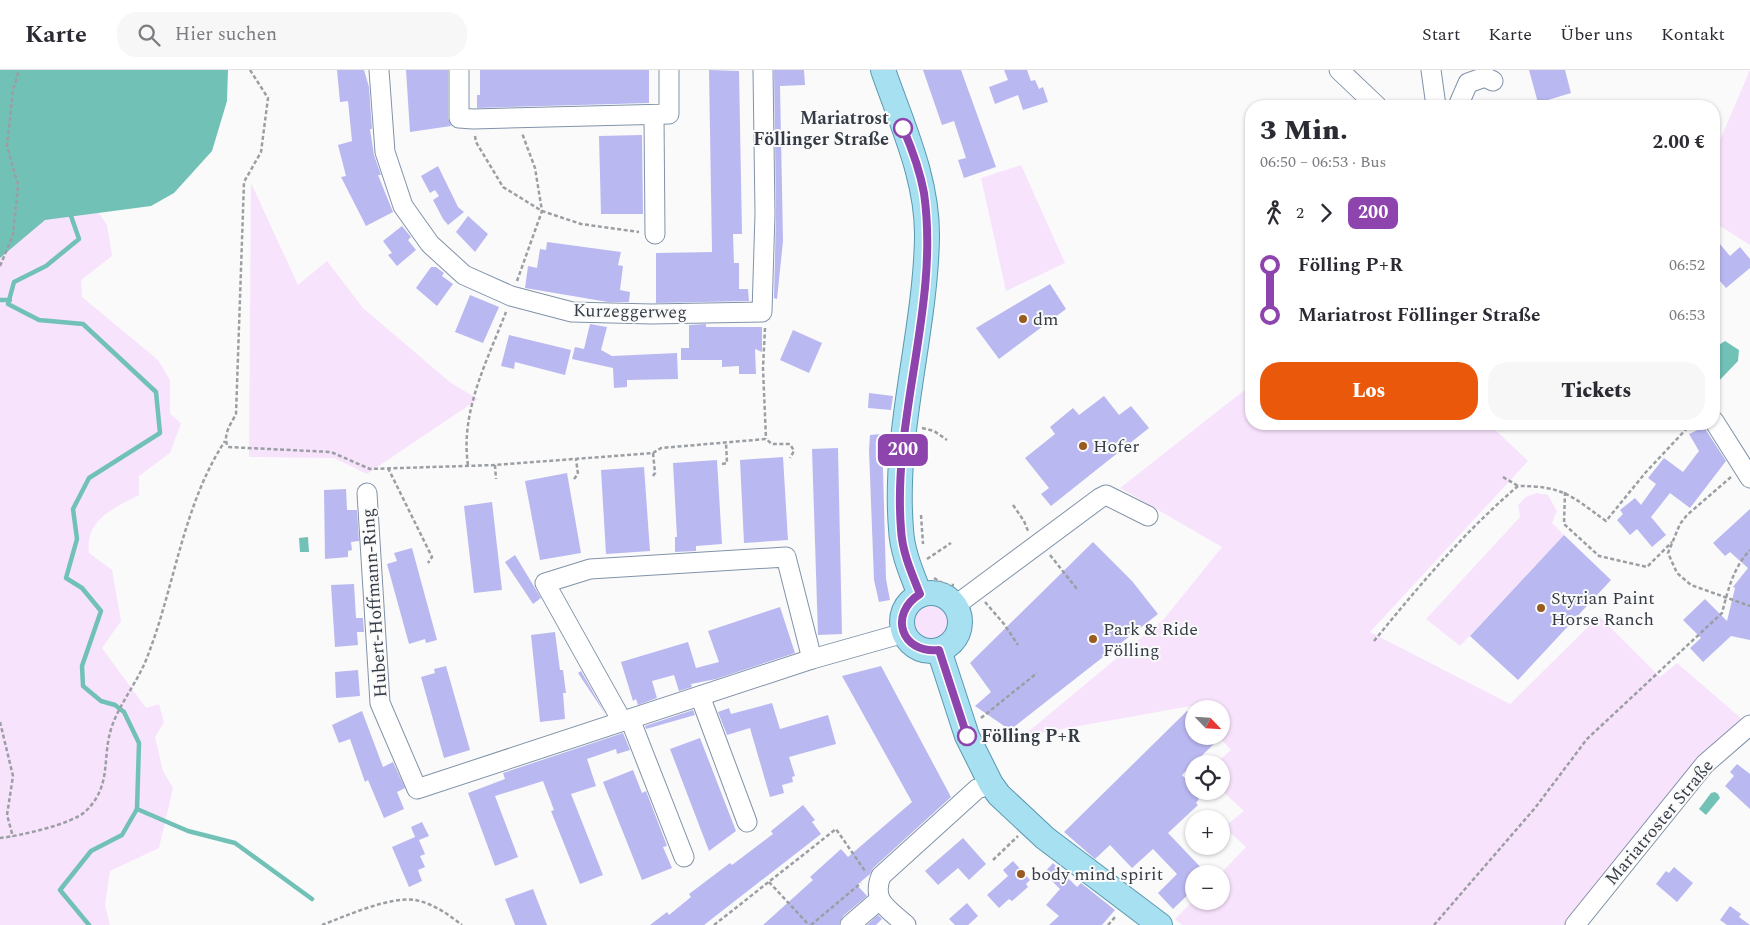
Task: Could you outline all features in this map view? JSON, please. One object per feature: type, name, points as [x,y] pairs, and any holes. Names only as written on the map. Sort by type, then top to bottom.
[{"type":"main road","points":[[883,70],[918,167],[926,218],[923,294],[900,484],[901,531],[910,571],[940,594],[956,595],[960,615],[960,627],[957,637],[949,646],[939,650],[929,651],[918,648],[910,642],[904,633],[903,615],[906,606],[926,585]]},
{"type":"main road","points":[[939,650],[967,736],[991,784],[1010,806],[1045,838],[1160,925]]},
{"type":"street","name":"Kurzeggerweg","points":[[379,70],[385,152],[404,206],[430,244],[464,274],[511,296],[572,312],[651,314],[762,312]]},
{"type":"street","points":[[459,70],[459,118],[473,119],[654,116],[669,114],[669,70]]},
{"type":"street","points":[[762,312],[765,214],[763,70]]},
{"type":"street","points":[[1339,70],[1370,100]]},
{"type":"street","points":[[1430,70],[1435,100]]},
{"type":"street","points":[[1461,100],[1468,84],[1485,77],[1493,81]]},
{"type":"street","points":[[654,116],[655,234]]},
{"type":"street","points":[[1720,430],[1746,473]]},
{"type":"street","name":"Hubert-Hoffmann-Ring","points":[[367,493],[380,703],[417,789],[812,659],[904,633]]},
{"type":"street","points":[[956,595],[1033,538],[1106,495],[1148,516]]},
{"type":"street","points":[[684,857],[626,720],[545,583],[590,569],[786,558],[812,659]]},
{"type":"street","points":[[700,696],[747,822]]},
{"type":"street","name":"Mariatroster Straße","points":[[1574,925],[1705,764],[1750,725]]},
{"type":"street","points":[[850,925],[878,895],[881,876],[977,789],[991,784]]},
{"type":"street","points":[[878,895],[906,925]]},
{"type":"path","points":[[0,266],[13,235],[18,185],[7,146],[13,90],[18,70]]},
{"type":"path","points":[[0,838],[13,837],[72,821],[84,814],[96,801],[104,783],[111,730],[124,699],[148,658],[203,481],[225,441],[227,432],[236,414],[244,182],[260,152],[268,98],[250,70]]},
{"type":"path","points":[[468,466],[465,446],[468,413],[542,211],[535,168],[522,138],[522,118]]},
{"type":"path","points":[[473,119],[476,142],[503,187],[542,211],[580,224],[655,234]]},
{"type":"path","points":[[762,312],[765,324],[763,368],[766,439]]},
{"type":"path","points":[[906,425],[934,431],[947,440]]},
{"type":"path","points":[[1503,477],[1518,486],[1541,486],[1565,492],[1606,522],[1646,472],[1685,430]]},
{"type":"path","points":[[225,441],[228,447],[331,452],[370,468],[495,465],[653,453],[661,448],[766,439],[772,444],[790,444],[794,450],[794,456],[790,458]]},
{"type":"path","points":[[722,464],[726,463],[726,443]]},
{"type":"path","points":[[653,453],[655,473],[653,476]]},
{"type":"path","points":[[574,478],[578,474],[576,459]]},
{"type":"path","points":[[495,465],[496,478]]},
{"type":"path","points":[[388,468],[432,557],[428,563]]},
{"type":"path","points":[[1746,473],[1687,515],[1680,524],[1668,553],[1677,573],[1692,585],[1750,606]]},
{"type":"path","points":[[1374,641],[1426,578],[1495,506],[1518,486]]},
{"type":"path","points":[[1565,492],[1564,524],[1599,556],[1647,567],[1673,541]]},
{"type":"path","points":[[1013,505],[1033,538],[1077,589]]},
{"type":"path","points":[[921,514],[923,546]]},
{"type":"path","points":[[924,565],[926,560],[951,543]]},
{"type":"path","points":[[1434,925],[1535,808],[1587,739],[1722,613],[1728,586],[1743,558],[1750,550]]},
{"type":"path","points":[[926,585],[946,585],[956,595]]},
{"type":"path","points":[[984,601],[1004,624],[1018,645]]},
{"type":"path","points":[[981,718],[1037,673]]},
{"type":"path","points":[[0,722],[13,776],[7,815],[13,837]]},
{"type":"path","points":[[714,925],[836,829],[878,895]]},
{"type":"path","points":[[993,860],[1022,832]]},
{"type":"path","points":[[769,882],[810,925]]},
{"type":"path","points":[[322,925],[392,901],[406,900],[415,900],[437,908],[462,925]]},
{"type":"shaded area","points":[[0,70],[107,225],[112,256],[81,280],[82,297],[158,360],[170,380],[170,414],[181,423],[170,453],[139,476],[139,495],[103,516],[96,523],[89,541],[89,553],[112,570],[121,621],[102,648],[146,708],[159,704],[164,722],[155,737],[163,771],[173,788],[159,848],[110,871],[105,905],[110,925],[0,925]]},
{"type":"shaded area","points":[[1750,70],[1750,245],[1720,226],[1720,140]]},
{"type":"shaded area","points":[[1021,165],[1065,263],[1006,291],[981,178]]},
{"type":"shaded area","points":[[251,183],[298,285],[327,261],[363,308],[451,383],[478,399],[367,474],[334,458],[249,457]]},
{"type":"shaded area","points":[[1245,390],[1245,430],[1495,430],[1528,461],[1370,632],[1510,704],[1599,616],[1660,677],[1677,663],[1750,726],[1705,776],[1587,925],[1182,925],[1175,919],[1185,909],[1230,910],[1229,865],[1246,847],[1230,832],[1230,822],[1244,811],[1230,798],[1230,755],[1225,755],[1231,750],[1226,745],[1230,745],[1230,700],[1185,700],[1185,707],[1023,736],[1164,619],[1222,547],[1120,488]]},
{"type":"shaded area","points":[[1537,493],[1548,495],[1557,511],[1552,523],[1564,535],[1460,646],[1426,619],[1520,517],[1518,505],[1526,497]]},
{"type":"shaded area","points":[[927,600],[941,601],[949,608],[953,616],[953,626],[949,636],[942,642],[931,644],[918,640],[912,613],[915,607]]},
{"type":"water","points":[[0,70],[228,70],[227,101],[212,151],[174,193],[151,206],[45,220],[0,258]]},
{"type":"water","points":[[1725,341],[1739,350],[1738,361],[1720,380],[1720,344]]},
{"type":"water","points":[[308,537],[309,552],[300,552],[299,538]]},
{"type":"water","points":[[1715,792],[1720,798],[1706,815],[1699,809],[1711,793]]},
{"type":"building","points":[[337,70],[364,70],[369,87],[372,129],[370,129],[374,155],[381,175],[378,175],[393,212],[366,226],[341,177],[346,176],[338,145],[352,141],[348,101],[340,102]]},
{"type":"building","points":[[406,70],[448,70],[448,118],[451,126],[410,132]]},
{"type":"building","points":[[480,70],[649,70],[649,103],[477,108],[477,95],[480,95]]},
{"type":"building","points":[[709,70],[739,71],[742,234],[733,234],[734,263],[739,263],[739,289],[748,289],[749,301],[656,303],[656,253],[712,252]]},
{"type":"building","points":[[774,70],[804,70],[805,85],[780,86],[783,241],[777,299],[774,298],[776,214]]},
{"type":"building","points":[[923,70],[961,70],[996,167],[964,178],[958,160],[966,158],[954,121],[942,125]]},
{"type":"building","points":[[1004,70],[1027,70],[1031,81],[1035,80],[1039,89],[1043,87],[1048,102],[1023,110],[1018,95],[995,104],[989,87],[1008,80]]},
{"type":"building","points":[[1529,70],[1565,70],[1571,93],[1548,100],[1537,100]]},
{"type":"building","points":[[642,135],[643,214],[601,214],[599,136]]},
{"type":"building","points":[[438,166],[458,207],[464,212],[448,225],[433,200],[439,196],[435,190],[430,193],[421,176]]},
{"type":"building","points":[[468,216],[488,234],[475,252],[456,232]]},
{"type":"building","points":[[402,226],[411,237],[408,240],[416,250],[397,266],[388,255],[392,253],[383,241]]},
{"type":"building","points":[[547,242],[621,252],[618,265],[623,266],[620,290],[630,292],[629,302],[608,302],[525,288],[528,266],[537,268],[540,249],[546,250]]},
{"type":"building","points":[[1720,244],[1730,256],[1740,247],[1750,259],[1750,268],[1726,288],[1720,281]]},
{"type":"building","points":[[431,267],[436,267],[444,273],[442,276],[453,284],[437,306],[416,288]]},
{"type":"building","name":"dm","points":[[1050,284],[1066,309],[999,359],[976,328]]},
{"type":"building","points":[[470,295],[499,307],[483,343],[455,332]]},
{"type":"building","points":[[590,324],[607,327],[601,350],[612,356],[677,353],[678,379],[627,380],[627,387],[614,388],[613,368],[572,359],[575,347],[584,349]]},
{"type":"building","points":[[706,324],[706,327],[762,327],[762,352],[755,349],[756,374],[739,374],[739,366],[722,367],[722,360],[681,360],[681,348],[689,348],[689,325]]},
{"type":"building","points":[[793,330],[822,343],[809,373],[780,360]]},
{"type":"building","points":[[509,335],[571,350],[565,375],[515,362],[514,369],[501,366]]},
{"type":"building","points":[[869,393],[893,396],[891,410],[868,408]]},
{"type":"building","name":"Hofer","points":[[1104,396],[1119,415],[1131,406],[1149,428],[1051,506],[1041,494],[1049,488],[1025,458],[1055,434],[1050,427],[1073,408],[1079,415]]},
{"type":"building","points":[[1698,430],[1706,430],[1726,461],[1690,508],[1670,493],[1651,517],[1666,535],[1652,547],[1637,529],[1630,535],[1617,520],[1623,514],[1620,510],[1635,498],[1641,505],[1656,484],[1648,478],[1664,458],[1683,472],[1699,451],[1689,434]]},
{"type":"building","points":[[882,434],[886,579],[890,600],[879,602],[874,580],[869,450],[870,435]]},
{"type":"building","points":[[838,448],[842,634],[818,635],[812,449]]},
{"type":"building","points":[[783,457],[788,540],[744,543],[740,460]]},
{"type":"building","points":[[717,460],[722,544],[696,546],[696,551],[675,552],[675,537],[677,537],[673,463]]},
{"type":"building","points":[[644,467],[650,551],[606,554],[601,470]]},
{"type":"building","points":[[567,473],[581,553],[540,560],[525,481]]},
{"type":"building","points":[[346,489],[347,510],[357,510],[359,541],[351,542],[352,550],[348,551],[348,557],[325,559],[324,490]]},
{"type":"building","points":[[492,502],[502,590],[474,593],[464,506]]},
{"type":"building","points":[[1750,509],[1750,640],[1731,636],[1703,662],[1690,648],[1701,638],[1683,620],[1705,599],[1727,621],[1735,588],[1733,587],[1748,568],[1730,552],[1725,556],[1713,543]]},
{"type":"building","name":"Styrian Paint Horse Ranch","points":[[1564,535],[1611,580],[1518,680],[1470,636]]},
{"type":"building","name":"Park & Ride Fölling","points":[[1093,542],[1132,581],[1158,614],[1010,730],[975,706],[991,692],[970,663]]},
{"type":"building","points":[[412,548],[437,640],[426,643],[425,639],[409,644],[387,564],[397,561],[394,553]]},
{"type":"building","points":[[515,555],[541,598],[533,604],[505,562]]},
{"type":"building","points":[[354,584],[356,618],[363,618],[364,632],[357,632],[358,645],[335,647],[331,585]]},
{"type":"building","points":[[780,607],[795,653],[716,679],[691,684],[692,687],[679,691],[674,675],[652,681],[657,698],[638,705],[636,699],[633,701],[621,662],[688,642],[696,668],[719,662],[708,631]]},
{"type":"building","points":[[555,632],[560,670],[563,670],[566,693],[563,693],[565,719],[540,722],[531,635]]},
{"type":"building","points":[[446,666],[470,750],[444,758],[421,677],[435,673],[434,669]]},
{"type":"building","points":[[881,666],[951,797],[857,885],[867,896],[843,916],[839,925],[763,925],[813,880],[810,877],[841,849],[848,857],[912,802],[842,676]]},
{"type":"building","points":[[358,670],[360,696],[336,698],[335,672]]},
{"type":"building","points":[[581,671],[606,715],[578,673]]},
{"type":"building","points":[[772,703],[780,729],[828,715],[836,744],[789,757],[795,776],[792,777],[793,782],[782,785],[784,793],[770,797],[750,728],[727,735],[718,712],[729,708],[731,714]]},
{"type":"building","points":[[693,710],[695,715],[646,729],[645,726]]},
{"type":"building","points":[[362,711],[383,767],[393,762],[405,788],[397,792],[404,809],[384,818],[368,780],[365,782],[350,739],[339,743],[332,725]]},
{"type":"building","points":[[1185,713],[1185,745],[1213,745],[1203,755],[1185,755],[1185,772],[1182,775],[1185,778],[1185,800],[1198,800],[1196,803],[1198,805],[1193,810],[1185,810],[1185,817],[1168,833],[1185,851],[1185,855],[1189,855],[1198,865],[1185,865],[1185,898],[1173,909],[1158,893],[1177,874],[1153,849],[1132,868],[1110,845],[1095,859],[1064,832]]},
{"type":"building","points":[[623,733],[630,750],[617,754],[616,749],[587,759],[596,786],[571,794],[603,875],[580,884],[551,811],[554,810],[543,781],[495,796],[518,857],[495,866],[468,793],[505,779],[503,773]]},
{"type":"building","points":[[700,738],[736,831],[709,851],[670,749]]},
{"type":"building","points":[[1737,764],[1750,774],[1750,809],[1725,786],[1734,776],[1730,772]]},
{"type":"building","points":[[633,770],[642,793],[646,791],[667,846],[663,847],[672,868],[642,880],[603,782]]},
{"type":"building","points":[[803,805],[815,820],[812,822],[821,834],[704,925],[650,925],[667,912],[669,915],[691,897],[689,894],[773,834],[771,831]]},
{"type":"building","points":[[422,822],[429,836],[419,840],[425,854],[420,856],[425,867],[418,870],[422,881],[409,887],[392,847],[415,837],[411,827]]},
{"type":"building","points":[[963,838],[986,864],[969,880],[958,868],[938,885],[925,871]]},
{"type":"building","points":[[1013,861],[1030,880],[1026,884],[1028,887],[1012,901],[1009,899],[999,908],[987,895],[1008,876],[1003,870]]},
{"type":"building","points":[[1053,863],[1077,887],[1081,883],[1115,910],[1102,925],[1049,925],[1059,916],[1046,905],[1060,889],[1044,873]]},
{"type":"building","points":[[1674,867],[1693,883],[1677,902],[1656,884],[1666,871],[1669,873]]},
{"type":"building","points":[[533,889],[547,925],[515,925],[505,899]]},
{"type":"building","points":[[967,903],[978,916],[968,925],[955,925],[949,919]]},
{"type":"building","points":[[1730,906],[1741,914],[1739,917],[1750,925],[1727,925],[1720,920]]},
{"type":"building","points":[[878,915],[882,919],[876,925],[867,925]]},
{"type":"waterway","points":[[70,213],[79,239],[46,266],[14,282],[8,304],[39,320],[83,324],[156,392],[160,433],[89,478],[73,509],[77,539],[66,578],[82,588],[101,611],[82,666],[83,686],[101,701],[115,705],[124,712],[139,743],[137,809],[122,835],[91,851],[60,890],[89,925]]},
{"type":"waterway","points":[[0,300],[10,300]]},
{"type":"waterway","points":[[137,809],[188,831],[235,843],[312,899]]},
{"type":"bus line","name":"200","points":[[903,128],[918,167],[923,192],[927,237],[923,294],[900,484],[901,531],[910,571],[920,594],[906,606],[902,624],[904,633],[910,642],[918,648],[929,651],[939,650],[967,736]]},
{"type":"place","name":"Mariatrost Föllinger Straße","points":[[903,128]]},
{"type":"place","name":"dm","points":[[1023,319]]},
{"type":"place","name":"Hofer","points":[[1083,446]]},
{"type":"place","name":"Styrian Paint Horse Ranch","points":[[1541,608]]},
{"type":"place","name":"Park & Ride Fölling","points":[[1093,639]]},
{"type":"place","name":"Fölling P+R","points":[[967,736]]},
{"type":"place","name":"body mind spirit","points":[[1021,874]]}]
